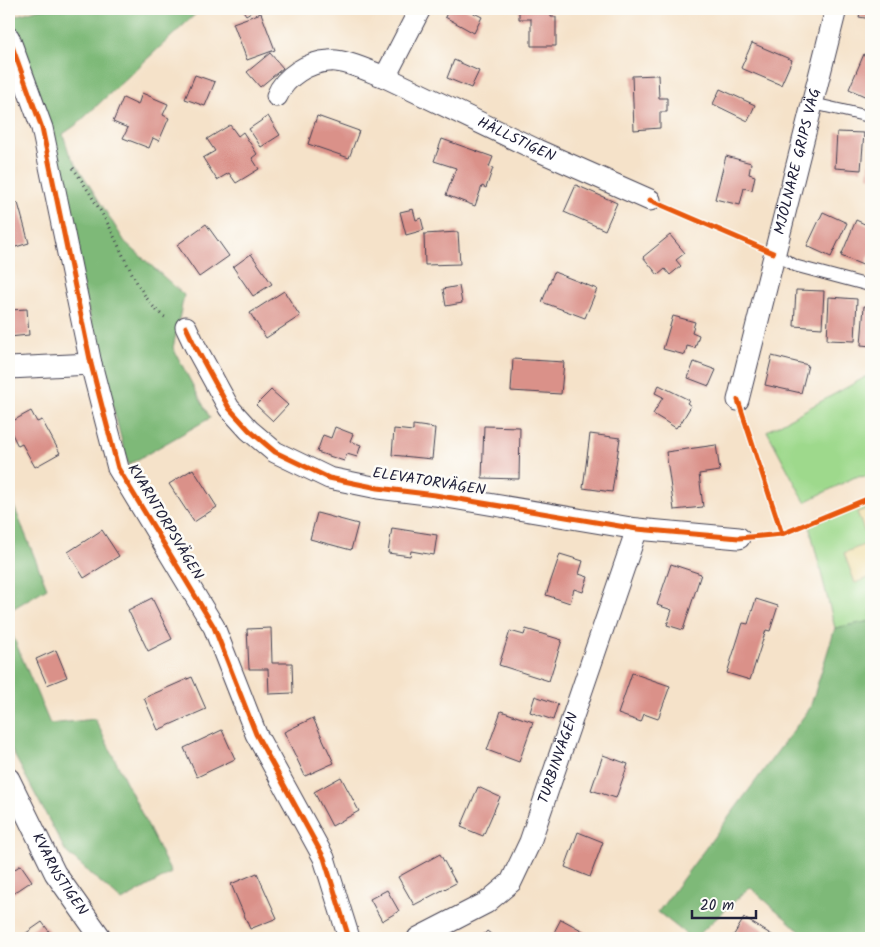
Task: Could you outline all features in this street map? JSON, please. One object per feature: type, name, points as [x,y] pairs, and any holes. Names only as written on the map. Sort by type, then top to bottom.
[{"type":"street","points":[[385,77],[420,9]]},
{"type":"street","name":"MJÖLNARE GRIPS VÄG","points":[[738,400],[836,9]]},
{"type":"street","name":"KVARNTORPSVÄGEN","points":[[9,38],[42,128],[91,364],[118,468],[214,627],[256,734],[324,858],[349,938]]},
{"type":"street","name":"HÄLLSTIGEN","points":[[277,96],[279,90],[294,74],[311,65],[331,60],[356,66],[385,77],[517,141],[650,200]]},
{"type":"street","name":"ELEVATORVÄGEN","points":[[186,327],[230,408],[249,430],[274,452],[329,478],[378,488],[435,495],[637,529],[739,538]]},
{"type":"street","points":[[9,368],[91,364]]},
{"type":"street","name":"TURBINVÄGEN","points":[[418,938],[486,903],[511,882],[530,842],[637,529]]},
{"type":"street","name":"KVARNSTIGEN","points":[[9,779],[55,873],[101,938]]},
{"type":"lane","points":[[811,103],[871,117]]},
{"type":"lane","points":[[774,254],[796,266],[871,286]]},
{"type":"path","points":[[72,166],[87,187],[122,250],[129,270],[148,298],[163,316],[186,327]]},
{"type":"green space","points":[[39,9],[201,9],[76,125],[63,134],[69,153],[125,242],[184,295],[173,348],[210,418],[128,465],[86,302],[42,104],[12,17]]},
{"type":"green space","points":[[871,374],[871,476],[855,477],[805,502],[767,431]]},
{"type":"green space","points":[[9,494],[47,588],[9,611]]},
{"type":"green space","points":[[871,501],[871,621],[835,628],[809,525]]},
{"type":"green space","points":[[871,621],[871,938],[806,938],[750,887],[695,938],[691,938],[658,912],[810,708],[835,628]]},
{"type":"green space","points":[[9,627],[50,724],[95,719],[171,873],[122,901],[66,852],[9,745]]},
{"type":"sand","points":[[871,508],[871,540],[868,541],[857,512]]},
{"type":"sand","points":[[871,542],[871,577],[855,583],[844,553]]},
{"type":"building","points":[[242,9],[256,9],[246,15]]},
{"type":"building","points":[[449,9],[466,9],[482,17],[474,33],[445,17]]},
{"type":"building","points":[[519,9],[551,9],[551,17],[556,17],[556,46],[531,46],[531,19],[519,19]]},
{"type":"building","points":[[861,9],[871,9],[871,19],[859,17]]},
{"type":"building","points":[[261,13],[275,50],[247,60],[233,23]]},
{"type":"building","points":[[752,43],[792,60],[781,85],[741,68]]},
{"type":"building","points":[[270,53],[283,68],[260,87],[247,72]]},
{"type":"building","points":[[864,54],[871,58],[871,99],[849,89]]},
{"type":"building","points":[[454,60],[479,71],[471,88],[447,78]]},
{"type":"building","points":[[195,75],[215,82],[205,106],[185,99]]},
{"type":"building","points":[[658,75],[659,98],[667,98],[667,112],[660,112],[660,128],[634,130],[632,76]]},
{"type":"building","points":[[720,89],[755,105],[748,121],[713,104]]},
{"type":"building","points":[[142,93],[168,104],[163,115],[169,118],[159,141],[153,138],[149,148],[123,138],[128,128],[113,122],[123,98],[138,105]]},
{"type":"building","points":[[268,116],[280,135],[261,147],[249,129]]},
{"type":"building","points":[[317,116],[359,131],[349,158],[308,144]]},
{"type":"building","points":[[230,125],[238,136],[243,132],[257,154],[252,158],[259,169],[236,183],[229,173],[217,180],[203,158],[215,151],[207,139]]},
{"type":"building","points":[[837,132],[864,133],[861,170],[835,168]]},
{"type":"building","points":[[442,139],[493,157],[489,167],[493,168],[486,188],[482,186],[475,206],[446,195],[456,168],[434,161]]},
{"type":"building","points":[[726,156],[751,163],[749,174],[755,176],[752,190],[744,188],[740,205],[715,199]]},
{"type":"building","points":[[871,156],[871,177],[868,176]]},
{"type":"building","points":[[576,185],[617,203],[605,230],[564,212]]},
{"type":"building","points":[[18,203],[29,243],[9,249],[9,206]]},
{"type":"building","points":[[413,209],[416,220],[421,218],[424,230],[406,235],[400,212]]},
{"type":"building","points":[[823,212],[847,223],[831,257],[807,246]]},
{"type":"building","points":[[856,220],[871,227],[871,252],[865,266],[841,256]]},
{"type":"building","points":[[206,224],[229,256],[199,277],[177,245]]},
{"type":"building","points":[[458,232],[460,264],[425,265],[424,234]]},
{"type":"building","points":[[670,235],[685,253],[676,260],[681,266],[670,275],[665,269],[658,275],[643,257]]},
{"type":"building","points":[[251,254],[272,284],[253,296],[233,267]]},
{"type":"building","points":[[554,272],[597,289],[585,318],[542,302]]},
{"type":"building","points":[[459,286],[462,303],[446,306],[443,289]]},
{"type":"building","points":[[796,290],[824,291],[822,328],[794,326]]},
{"type":"building","points":[[284,291],[300,316],[266,338],[250,313]]},
{"type":"building","points":[[829,297],[857,299],[855,341],[827,340]]},
{"type":"building","points":[[864,306],[871,307],[871,346],[861,345]]},
{"type":"building","points":[[27,309],[29,335],[9,337],[9,310]]},
{"type":"building","points":[[673,316],[695,322],[692,332],[699,335],[695,348],[687,346],[685,355],[663,349]]},
{"type":"building","points":[[772,356],[808,365],[801,393],[765,385]]},
{"type":"building","points":[[513,359],[564,362],[561,394],[511,391]]},
{"type":"building","points":[[694,362],[716,370],[709,386],[688,378]]},
{"type":"building","points":[[659,385],[689,400],[687,403],[691,406],[676,428],[653,414],[663,397],[655,393]]},
{"type":"building","points":[[271,390],[288,405],[273,421],[256,405]]},
{"type":"building","points":[[31,411],[37,422],[42,420],[60,453],[35,467],[22,444],[18,446],[9,428],[9,423]]},
{"type":"building","points":[[413,425],[435,428],[432,459],[392,455],[394,429],[413,431]]},
{"type":"building","points":[[484,426],[520,427],[519,479],[482,478]]},
{"type":"building","points":[[335,427],[353,434],[350,441],[361,445],[357,457],[347,454],[344,461],[317,452],[323,435],[331,438]]},
{"type":"building","points":[[590,434],[620,438],[612,492],[583,488]]},
{"type":"building","points":[[716,445],[720,471],[699,474],[703,507],[674,510],[666,452]]},
{"type":"building","points":[[193,469],[217,507],[194,522],[169,484]]},
{"type":"building","points":[[317,513],[358,524],[351,550],[310,539]]},
{"type":"building","points":[[392,528],[437,535],[434,555],[411,551],[410,556],[388,553]]},
{"type":"building","points":[[102,530],[119,556],[84,578],[68,552]]},
{"type":"building","points":[[560,554],[583,561],[579,574],[588,577],[583,592],[574,589],[570,603],[546,595]]},
{"type":"building","points":[[671,564],[701,574],[683,630],[667,625],[672,610],[657,605]]},
{"type":"building","points":[[152,598],[172,639],[148,651],[128,610]]},
{"type":"building","points":[[756,599],[778,606],[770,631],[766,630],[750,680],[727,673],[743,623],[748,624]]},
{"type":"building","points":[[271,628],[272,663],[292,663],[293,693],[269,694],[268,669],[249,669],[247,629]]},
{"type":"building","points":[[526,629],[562,640],[549,681],[499,665],[510,631],[524,635]]},
{"type":"building","points":[[56,650],[67,677],[47,685],[36,659]]},
{"type":"building","points":[[632,673],[670,686],[658,719],[644,714],[641,722],[618,714]]},
{"type":"building","points":[[192,677],[206,709],[158,730],[144,698]]},
{"type":"building","points":[[535,696],[558,704],[553,720],[530,712]]},
{"type":"building","points":[[501,711],[533,722],[519,762],[487,750]]},
{"type":"building","points":[[313,718],[334,763],[305,776],[284,732]]},
{"type":"building","points":[[222,730],[235,759],[197,777],[184,748]]},
{"type":"building","points":[[603,755],[628,764],[616,798],[591,790]]},
{"type":"building","points":[[341,777],[359,811],[332,826],[314,792]]},
{"type":"building","points":[[478,787],[500,797],[483,836],[461,827]]},
{"type":"building","points":[[578,832],[603,842],[590,877],[565,867]]},
{"type":"building","points":[[440,854],[456,883],[414,905],[398,877]]},
{"type":"building","points":[[21,865],[32,881],[11,895],[9,891],[9,873]]},
{"type":"building","points":[[257,873],[277,918],[250,929],[231,884]]},
{"type":"building","points":[[387,890],[399,911],[382,921],[370,899]]},
{"type":"building","points":[[744,918],[777,938],[732,938]]},
{"type":"building","points":[[561,919],[596,938],[551,938]]},
{"type":"building","points":[[42,922],[54,938],[19,938]]},
{"type":"building","points":[[487,931],[496,938],[481,938]]},
{"type":"cycle path","points":[[9,38],[42,128],[91,364],[118,468],[214,627],[256,734],[324,858],[349,938]]},
{"type":"cycle path","points":[[650,200],[773,253]]},
{"type":"cycle path","points":[[186,327],[229,408],[249,430],[275,452],[329,478],[378,488],[435,495],[637,529],[739,538],[782,534],[871,499]]},
{"type":"cycle path","points":[[738,400],[782,534]]}]
